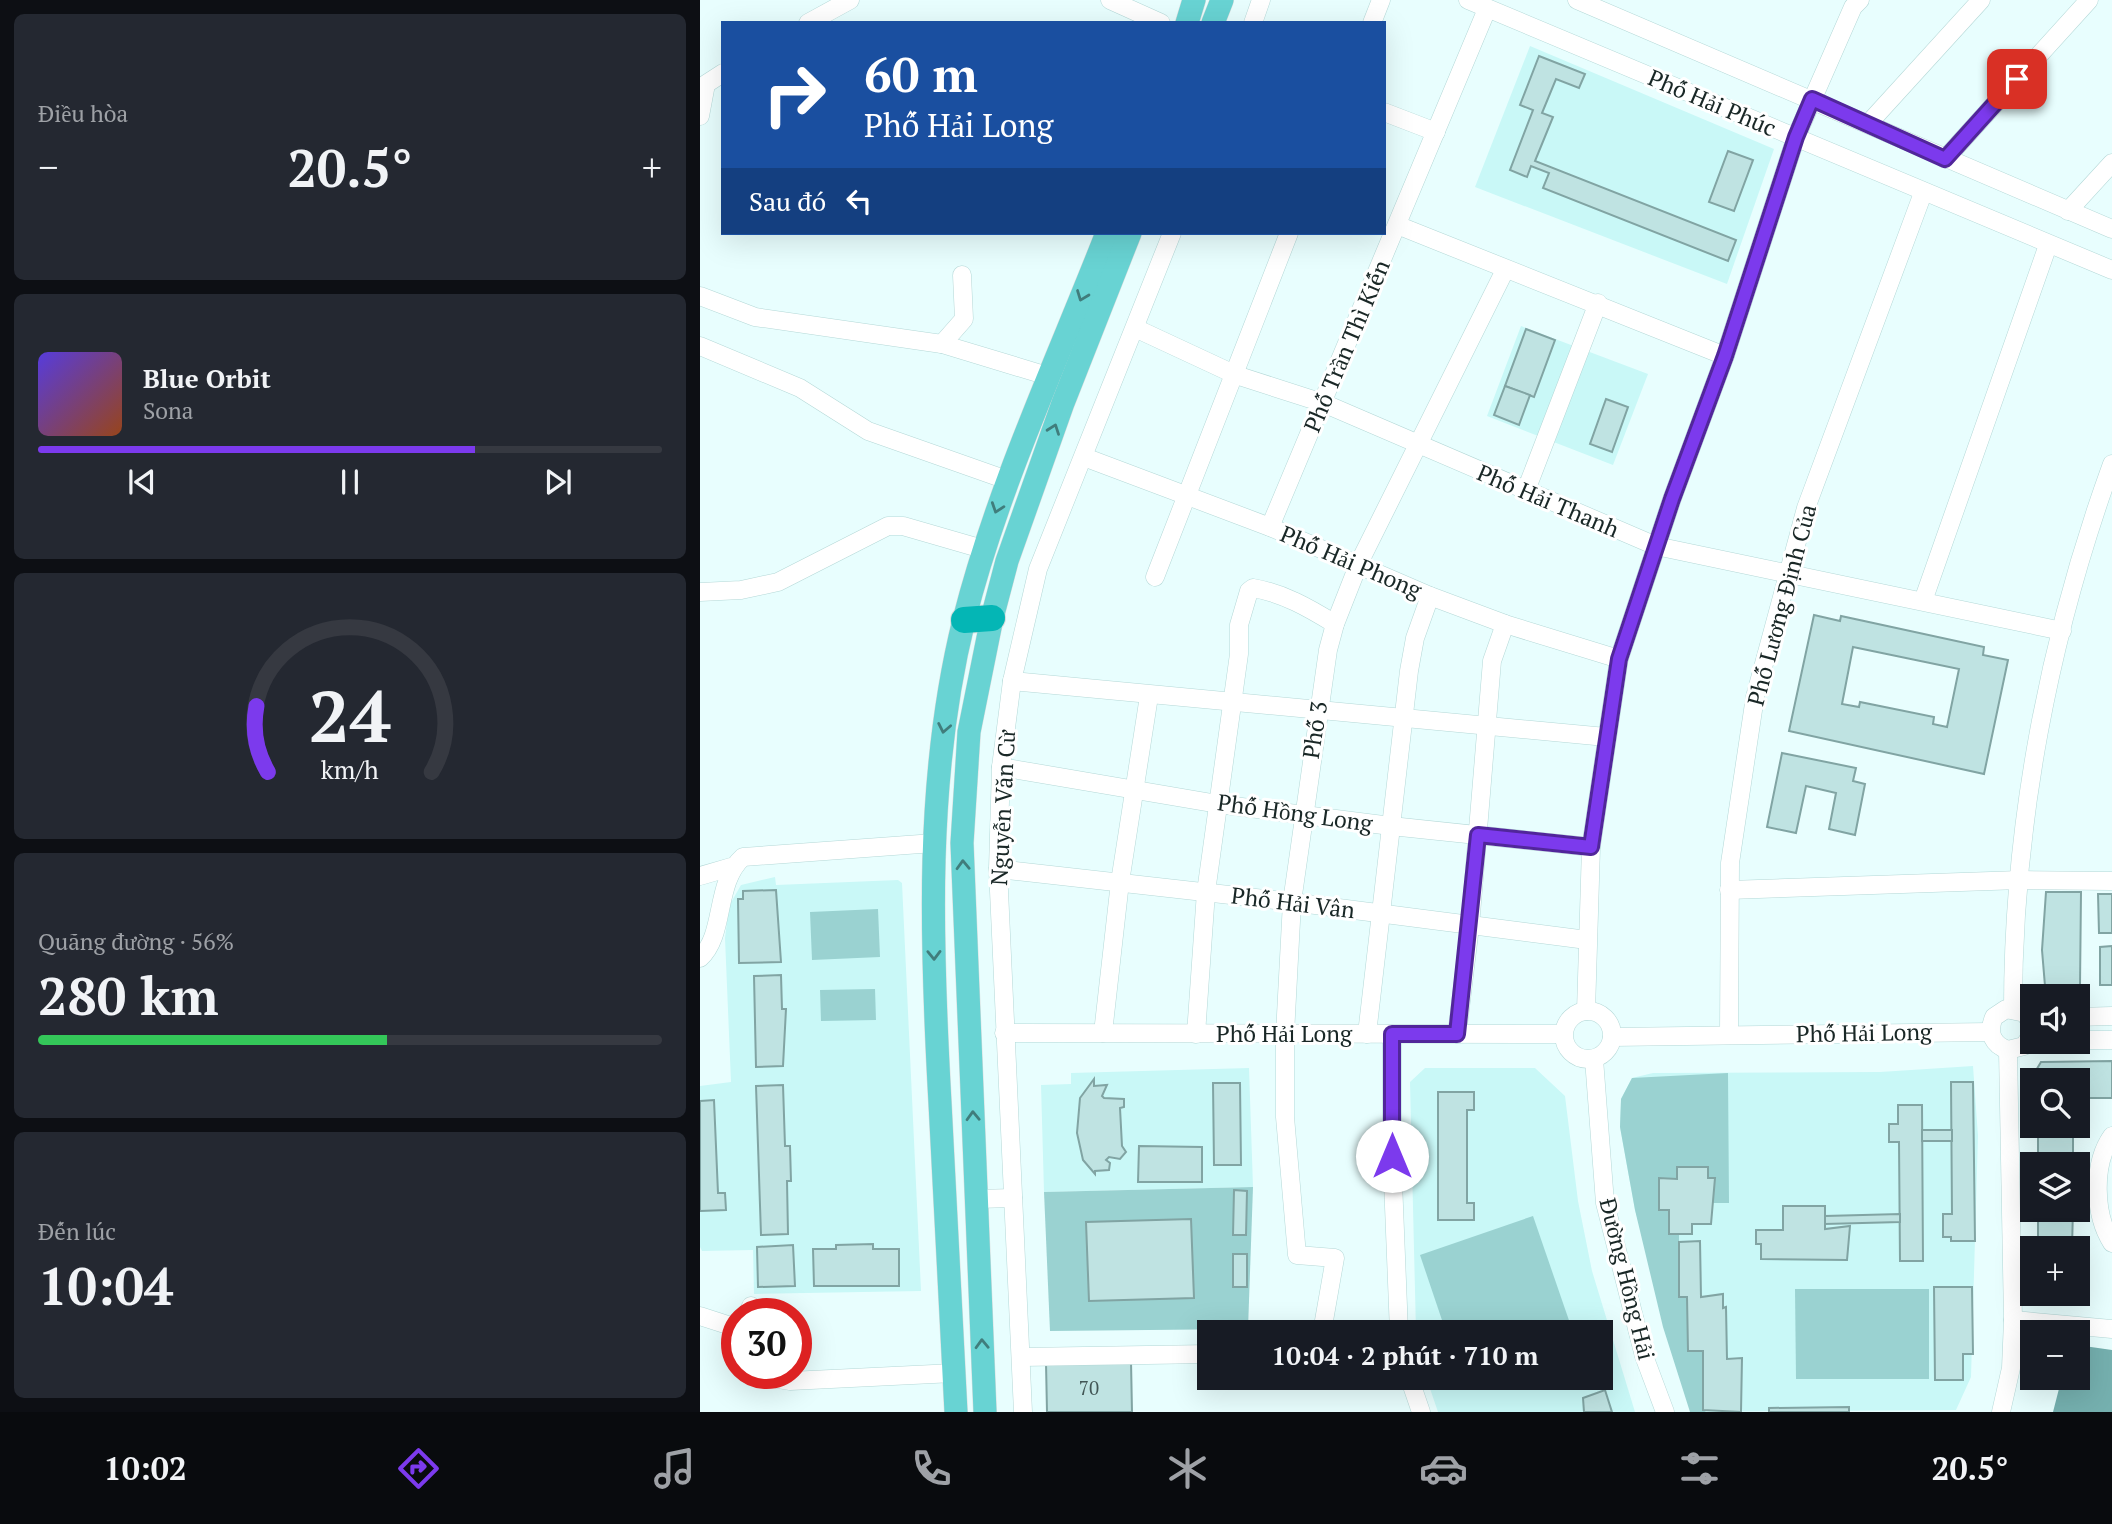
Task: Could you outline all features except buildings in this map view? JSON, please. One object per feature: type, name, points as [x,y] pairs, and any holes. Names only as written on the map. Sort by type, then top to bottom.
[{"type":"highway","points":[[964,620],[992,618]]},
{"type":"main road","points":[[1188,21],[1194,0]]},
{"type":"main road","points":[[1214,21],[1222,0]]},
{"type":"main road","points":[[956,1412],[937,1050],[934,843],[942,740],[964,620],[1007,480],[1051,377],[1106,235]]},
{"type":"main road","name":"Nguyễn Văn Cừ","points":[[985,1412],[962,843],[969,732],[992,618],[1007,561],[1063,402],[1129,235]]},
{"type":"street","points":[[812,21],[850,0]]},
{"type":"street","points":[[1110,0],[1157,21]]},
{"type":"street","points":[[1254,21],[1261,0]]},
{"type":"street","points":[[1373,21],[1381,0]]},
{"type":"street","name":"Phố Hải Phúc","points":[[1468,0],[2112,270]]},
{"type":"street","name":"Phố Hải Phúc","points":[[1577,0],[2112,229]]},
{"type":"street","points":[[1868,124],[1981,0]]},
{"type":"street","points":[[1945,159],[2089,0]]},
{"type":"street","points":[[1586,1011],[1591,847],[1619,659],[1656,546],[1725,356],[1796,137],[1853,2]]},
{"type":"street","name":"Phố Trần Thì Kiến","points":[[1270,527],[1487,9]]},
{"type":"street","points":[[700,116],[706,84],[721,74]]},
{"type":"street","points":[[1386,113],[1436,132]]},
{"type":"street","points":[[2068,211],[2112,163]]},
{"type":"street","name":"Phố Lương Định Của","points":[[1729,1035],[1729,890],[1738,800],[1755,697],[1806,508],[1923,193]]},
{"type":"street","points":[[1397,225],[1505,270],[1598,303],[1725,356]]},
{"type":"street","name":"Nguyễn Văn Cừ","points":[[1023,1412],[998,869],[1001,767],[1012,681],[1038,569],[1171,235]]},
{"type":"street","points":[[1155,577],[1232,373],[1288,235]]},
{"type":"street","points":[[1923,601],[2048,245]]},
{"type":"street","name":"Phố 3","points":[[1324,1320],[1335,1258],[1297,1255],[1285,1117],[1285,1034],[1292,901],[1319,710],[1335,624],[1359,564],[1505,270]]},
{"type":"street","points":[[942,344],[964,319],[962,275]]},
{"type":"street","points":[[700,296],[755,317],[942,344],[1051,377]]},
{"type":"street","points":[[1525,493],[1598,303]]},
{"type":"street","name":"Phố Hải Thanh","points":[[1135,328],[1232,373],[1323,403],[1525,493],[1656,546],[1786,576],[1923,601],[2062,631]]},
{"type":"street","points":[[700,346],[800,388],[868,431],[1007,480]]},
{"type":"street","name":"Phố Hải Phong","points":[[1084,457],[1270,527],[1430,596],[1505,624],[1619,659]]},
{"type":"street","points":[[2020,1016],[2013,1008],[2013,940],[2024,822],[2053,664],[2096,509],[2112,464]]},
{"type":"street","points":[[700,592],[741,590],[778,582],[888,526],[903,526],[986,550]]},
{"type":"street","points":[[1196,1034],[1206,892],[1233,702],[1242,612],[1249,590],[1253,588],[1302,604],[1335,624]]},
{"type":"street","points":[[1367,1034],[1403,720],[1415,638],[1430,596]]},
{"type":"street","points":[[1457,1034],[1470,926],[1492,661],[1505,624]]},
{"type":"street","points":[[1012,681],[1403,720],[1606,737]]},
{"type":"street","points":[[1103,1033],[1120,882],[1149,696]]},
{"type":"street","name":"Phố Hồng Long","points":[[1001,767],[1218,804],[1591,847]]},
{"type":"street","points":[[700,876],[731,867],[743,856],[756,853],[934,843]]},
{"type":"street","points":[[700,958],[706,952],[714,930],[731,867]]},
{"type":"street","name":"Phố Hải Vân","points":[[998,869],[1292,901],[1587,940]]},
{"type":"street","points":[[1729,890],[2020,880],[2112,881]]},
{"type":"street","points":[[2013,1008],[1994,1017],[1990,1032],[1996,1044],[2008,1050],[2017,1050],[2020,1046]]},
{"type":"street","points":[[1586,1011],[1600,1014],[1609,1024],[1612,1037],[1610,1047],[1594,1059],[1579,1058],[1567,1049],[1563,1034],[1567,1023],[1575,1014],[1586,1011]]},
{"type":"street","points":[[2090,1017],[2112,1016]]},
{"type":"street","name":"Phố Hải Long","points":[[1612,1037],[1990,1032]]},
{"type":"street","name":"Phố Hải Long","points":[[1004,1033],[1563,1034]]},
{"type":"street","points":[[1392,1034],[1392,1156],[1399,1320]]},
{"type":"street","points":[[2090,1040],[2112,1040]]},
{"type":"street","points":[[2001,1412],[2011,1368],[2013,1320],[2008,1050]]},
{"type":"street","name":"Đường Hồng Hải","points":[[1594,1059],[1605,1203],[1644,1356],[1665,1412]]},
{"type":"street","points":[[2112,1136],[2097,1179],[2103,1228],[2112,1243]]},
{"type":"street","points":[[977,1199],[1013,1198]]},
{"type":"street","points":[[700,1316],[721,1323]]},
{"type":"street","points":[[2013,1320],[2112,1329]]},
{"type":"street","points":[[1022,1357],[1197,1354]]},
{"type":"street","points":[[812,1380],[954,1373]]},
{"type":"street","points":[[1413,1390],[1421,1412]]},
{"type":"shaded area","points":[[1530,46],[1774,149],[1727,284],[1475,187]]},
{"type":"shaded area","points":[[1521,326],[1648,374],[1613,465],[1487,416]]},
{"type":"shaded area","points":[[775,877],[776,885],[898,880],[902,883],[921,1291],[754,1294],[753,1250],[702,1251],[700,1247],[700,1086],[731,1082],[725,938],[729,906],[741,885]]},
{"type":"shaded area","points":[[878,909],[880,957],[812,960],[810,912]]},
{"type":"shaded area","points":[[875,989],[876,1020],[821,1021],[820,990]]},
{"type":"shaded area","points":[[1973,1066],[1978,1136],[1971,1377],[1956,1410],[1691,1412],[1635,1210],[1620,1127],[1621,1099],[1632,1078],[1653,1073],[1880,1072]]},
{"type":"shaded area","points":[[1249,1068],[1253,1187],[1044,1192],[1041,1085],[1071,1084],[1071,1073]]},
{"type":"shaded area","points":[[1425,1068],[1535,1068],[1565,1096],[1578,1201],[1592,1271],[1607,1320],[1416,1320],[1410,1082]]},
{"type":"shaded area","points":[[1728,1073],[1729,1203],[1712,1203],[1715,1178],[1708,1178],[1708,1167],[1677,1167],[1677,1179],[1659,1179],[1659,1209],[1669,1210],[1679,1234],[1679,1296],[1687,1297],[1688,1351],[1703,1351],[1703,1410],[1706,1412],[1690,1412],[1663,1327],[1635,1210],[1620,1127],[1621,1099],[1632,1078]]},
{"type":"shaded area","points":[[1253,1187],[1248,1320],[1197,1320],[1197,1330],[1050,1331],[1044,1192]]},
{"type":"shaded area","points":[[1533,1216],[1569,1320],[1442,1320],[1420,1255]]},
{"type":"shaded area","points":[[1795,1289],[1929,1289],[1929,1379],[1796,1379]]},
{"type":"shaded area","points":[[1613,1340],[1635,1412],[1438,1412],[1430,1390],[1613,1390]]},
{"type":"shaded area","points":[[2090,1347],[2112,1350],[2112,1412],[2053,1412],[2059,1390],[2090,1390]]},
{"type":"route","points":[[1392,1156],[1392,1034],[1457,1034],[1478,835],[1591,847],[1619,659],[1672,499],[1725,356],[1796,137],[1812,99],[1945,159],[2017,79]]}]
